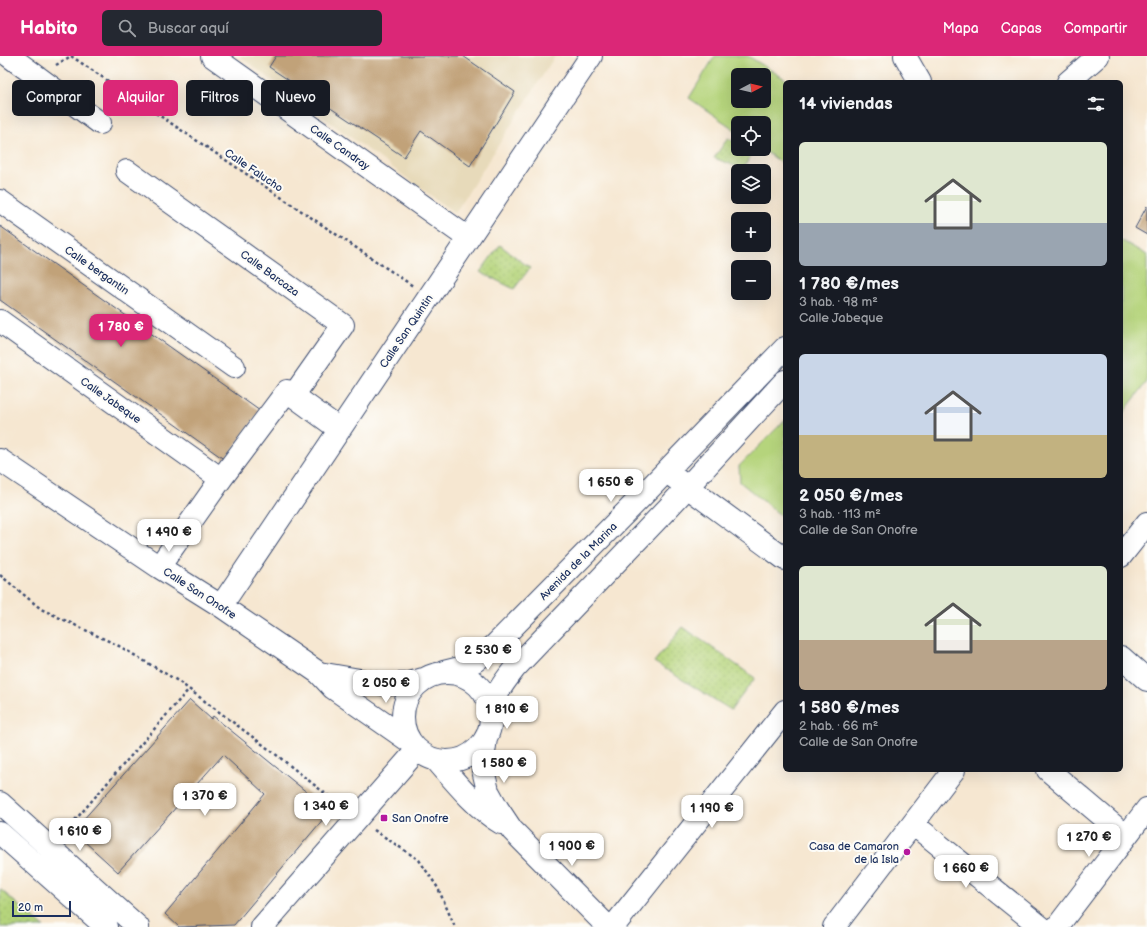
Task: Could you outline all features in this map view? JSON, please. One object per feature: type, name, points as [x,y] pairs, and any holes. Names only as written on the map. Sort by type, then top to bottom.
[{"type":"street","points":[[9,56],[100,123]]},
{"type":"street","name":"Calle Candray","points":[[212,56],[468,238]]},
{"type":"street","name":"Calle San Quintin","points":[[221,606],[591,56]]},
{"type":"street","points":[[905,56],[919,80]]},
{"type":"street","points":[[1070,80],[1098,56]]},
{"type":"street","name":"Calle Barcaza","points":[[127,172],[343,325],[290,394],[221,479],[159,567]]},
{"type":"street","name":"Calle bergantin","points":[[0,201],[234,367]]},
{"type":"street","name":"Calle Jabeque","points":[[3,330],[221,479]]},
{"type":"street","name":"Avenida de la Marina","points":[[444,672],[464,667],[475,661],[494,646],[783,350]]},
{"type":"street","points":[[608,927],[512,830],[488,791],[483,770],[484,753],[495,699],[501,686],[515,668],[687,487],[783,383]]},
{"type":"street","points":[[290,394],[339,429]]},
{"type":"street","name":"Calle San Onofre","points":[[0,460],[159,567],[221,606],[319,673]]},
{"type":"street","points":[[667,470],[687,487],[783,558]]},
{"type":"street","points":[[1123,553],[1147,523]]},
{"type":"street","points":[[1123,659],[1147,680]]},
{"type":"street","points":[[319,673],[383,684],[407,684],[433,674],[444,672],[456,673],[467,677],[477,684],[487,698],[491,715]]},
{"type":"street","points":[[319,673],[333,688],[426,757],[437,761],[448,762],[460,760],[471,755],[480,747],[486,738]]},
{"type":"street","points":[[413,746],[404,730],[402,719],[403,707],[407,696],[423,679]]},
{"type":"street","points":[[613,927],[783,714]]},
{"type":"street","points":[[262,927],[356,818],[413,746]]},
{"type":"street","points":[[437,761],[489,816],[512,830]]},
{"type":"street","points":[[834,927],[952,772]]},
{"type":"street","points":[[1050,772],[1126,836]]},
{"type":"street","points":[[0,803],[138,927]]},
{"type":"street","points":[[1058,927],[1147,808]]},
{"type":"street","points":[[913,824],[1041,927]]},
{"type":"street","points":[[0,832],[106,927]]},
{"type":"path","name":"Calle Falucho","points":[[71,56],[429,297]]},
{"type":"path","points":[[0,575],[41,609],[119,646],[178,681],[274,753],[356,818],[419,860],[438,888],[455,927]]},
{"type":"path","points":[[51,849],[188,689]]},
{"type":"shaded area","points":[[239,56],[555,56],[455,213],[322,116],[330,116],[330,80],[272,80]]},
{"type":"green space","points":[[715,56],[748,56],[767,68],[731,68],[731,108],[771,108],[771,70],[787,80],[783,80],[783,164],[771,155],[771,116],[731,116],[731,127],[689,98]]},
{"type":"green space","points":[[728,138],[731,140],[731,156],[751,156],[746,164],[731,164],[714,158]]},
{"type":"green space","points":[[1123,241],[1147,255],[1147,382],[1123,413]]},
{"type":"green space","points":[[500,245],[530,268],[514,289],[480,272]]},
{"type":"green space","points":[[783,422],[783,517],[740,482],[739,466]]},
{"type":"green space","points":[[683,627],[755,678],[731,710],[654,662]]},
{"type":"green space","points":[[0,889],[44,927],[0,927]]},
{"type":"building","points":[[276,56],[463,56],[515,92],[470,166],[421,131],[404,157],[330,108],[330,80],[288,80],[269,67]]},
{"type":"building","points":[[1147,206],[1147,235],[1135,228]]},
{"type":"building","points":[[0,226],[260,411],[225,460],[0,300]]},
{"type":"building","points":[[190,700],[211,719],[213,716],[330,811],[234,925],[179,927],[165,914],[265,794],[223,755],[118,872],[73,831]]},
{"type":"place","name":"San Onofre","points":[[384,818]]},
{"type":"place","name":"Casa de Camaron de la Isla","points":[[907,852]]}]
